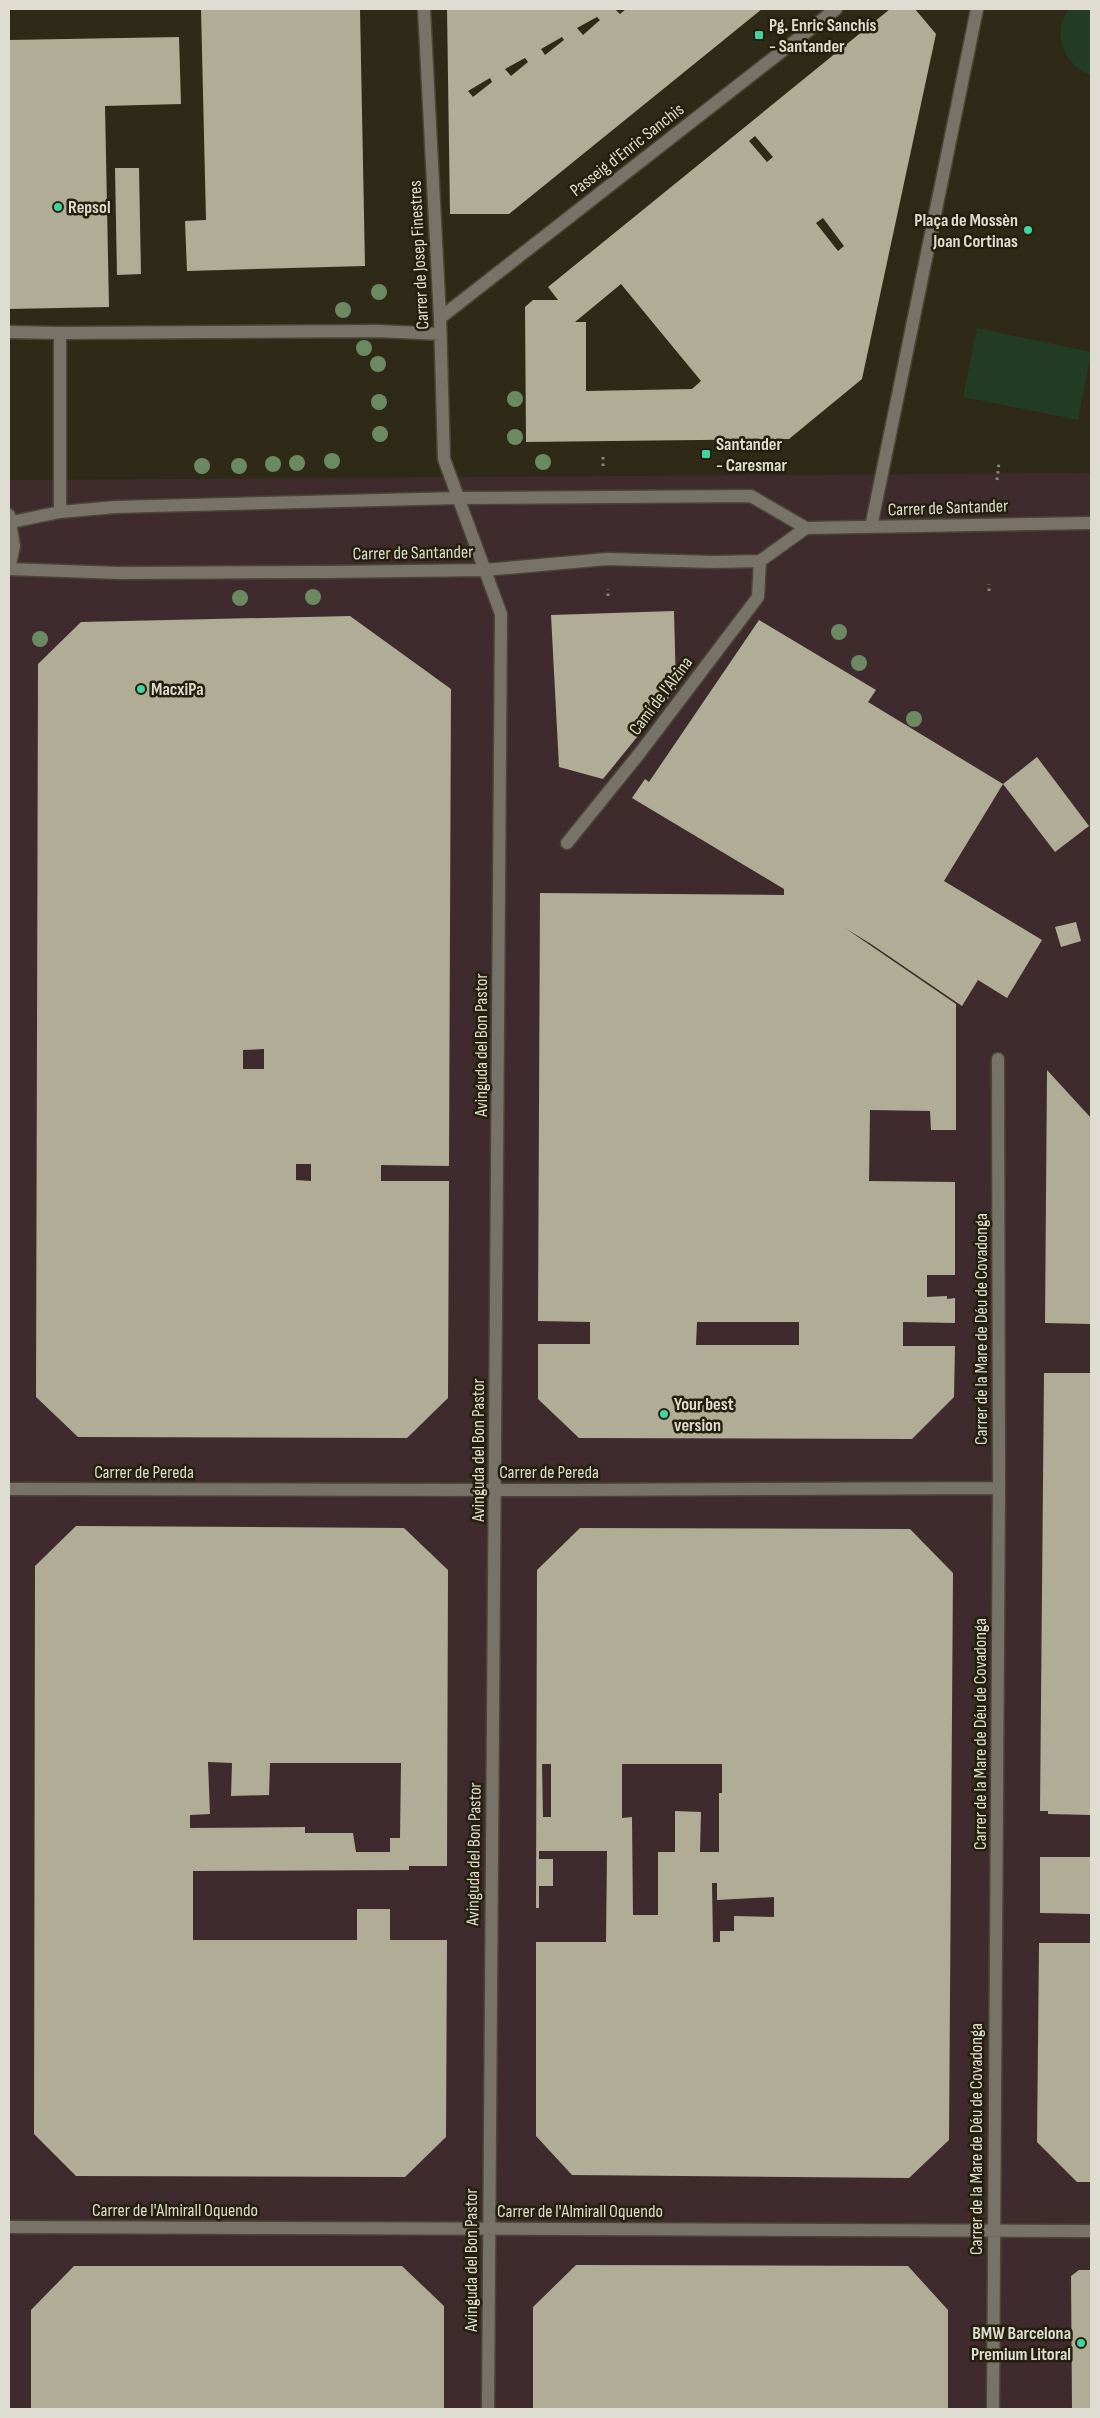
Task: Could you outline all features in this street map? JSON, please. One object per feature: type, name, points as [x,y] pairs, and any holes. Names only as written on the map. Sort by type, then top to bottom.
[{"type":"street","name":"Carrer de Josep Finestres","points":[[424,9],[440,318],[444,459],[458,498]]},
{"type":"street","name":"Passeig d'Enric Sanchis","points":[[440,318],[836,9]]},
{"type":"street","points":[[871,528],[977,9]]},
{"type":"street","points":[[9,332],[378,331],[440,334]]},
{"type":"street","points":[[60,333],[60,512]]},
{"type":"street","points":[[9,569],[14,546],[10,518],[115,507],[458,498],[751,496],[806,528],[760,561]]},
{"type":"street","name":"Avinguda del Bon Pastor","points":[[458,498],[501,614],[488,2409]]},
{"type":"street","name":"Carrer de Santander","points":[[806,528],[1091,523]]},
{"type":"street","name":"Carrer de Santander","points":[[9,569],[119,573],[484,570],[606,559],[714,562],[760,561]]},
{"type":"street","name":"Camí de l'Alzina","points":[[567,843],[639,754],[758,597],[760,561]]},
{"type":"street","name":"Carrer de la Mare de Déu de Covadonga","points":[[993,2409],[999,1488],[998,1059]]},
{"type":"street","name":"Carrer de Pereda","points":[[9,1489],[999,1488]]},
{"type":"street","name":"Carrer de l'Almirall Oquendo","points":[[9,2228],[488,2228],[993,2232],[1091,2230]]},
{"type":"path","points":[[603,457],[603,467]]},
{"type":"path","name":"Carrer de Santander","points":[[998,480],[999,463]]},
{"type":"path","points":[[989,584],[989,590]]},
{"type":"path","points":[[608,589],[608,596]]},
{"type":"shaded area","points":[[1091,473],[1091,2409],[9,2409],[9,480]]},
{"type":"green space","points":[[1069,9],[1091,9],[1091,75],[1082,71],[1074,64],[1063,48],[1061,28]]},
{"type":"green space","points":[[977,328],[1091,352],[1078,420],[963,397]]},
{"type":"building","points":[[201,9],[360,9],[365,266],[187,271],[185,221],[206,220]]},
{"type":"building","points":[[447,9],[615,9],[620,14],[626,9],[762,9],[509,214],[450,214]],"holes":[[[597,17],[600,20],[583,35],[577,28]],[[562,37],[564,40],[545,55],[541,49]],[[525,58],[528,62],[511,76],[505,69]],[[490,78],[492,82],[473,97],[468,91]]]},
{"type":"building","points":[[890,9],[915,9],[936,34],[862,379],[789,439],[526,442],[525,307],[533,300],[558,300],[548,287]],"holes":[[[755,136],[773,157],[767,162],[749,141]],[[823,218],[844,246],[838,251],[816,223]],[[621,284],[701,381],[692,389],[586,391],[586,322],[575,322]]]},
{"type":"building","name":"Repsol","points":[[179,37],[181,104],[105,106],[109,307],[9,309],[9,40]]},
{"type":"building","points":[[115,168],[139,168],[141,274],[117,275]]},
{"type":"building","points":[[674,611],[676,689],[603,779],[559,767],[551,615]]},
{"type":"building","points":[[350,616],[451,689],[449,1166],[381,1165],[381,1181],[449,1181],[448,1398],[407,1438],[78,1437],[36,1397],[38,664],[81,622]],"holes":[[[264,1049],[264,1069],[243,1069],[243,1050]],[[296,1164],[311,1164],[311,1181],[296,1180]]]},
{"type":"building","points":[[759,620],[876,690],[868,702],[1003,784],[944,881],[1042,940],[1007,998],[978,980],[962,1006],[845,928],[956,1004],[956,1130],[931,1130],[930,1111],[870,1110],[869,1181],[955,1182],[955,1275],[927,1275],[927,1297],[947,1296],[947,1299],[955,1298],[955,1323],[903,1322],[903,1346],[955,1346],[954,1397],[912,1439],[579,1438],[538,1399],[538,1344],[590,1344],[590,1322],[538,1321],[540,893],[784,895],[784,889],[632,798],[645,779],[649,782]],"holes":[[[697,1322],[799,1322],[799,1345],[696,1345]]]},
{"type":"building","points":[[1037,757],[1089,826],[1055,852],[1003,784]]},
{"type":"building","points":[[1076,922],[1081,941],[1061,947],[1055,927]]},
{"type":"building","points":[[1047,1070],[1091,1118],[1091,1324],[1045,1323]]},
{"type":"building","points":[[1044,1373],[1091,1373],[1091,1815],[1048,1814],[1048,1811],[1040,1811]]},
{"type":"building","points":[[76,1526],[404,1528],[448,1570],[447,1866],[409,1866],[409,1870],[193,1871],[193,1940],[357,1940],[357,1909],[390,1909],[390,1940],[447,1940],[446,2137],[405,2177],[76,2176],[34,2134],[35,1566]],"holes":[[[208,1762],[232,1763],[231,1796],[269,1795],[270,1763],[401,1763],[400,1838],[390,1838],[390,1852],[356,1852],[353,1833],[305,1833],[305,1827],[190,1828],[190,1815],[210,1814]]]},
{"type":"building","points":[[580,1528],[910,1529],[953,1573],[949,2140],[909,2178],[572,2175],[536,2136],[536,1942],[606,1942],[607,1851],[539,1851],[539,1859],[553,1859],[553,1886],[539,1886],[539,1908],[536,1908],[537,1570]],"holes":[[[542,1764],[551,1764],[551,1817],[543,1817]],[[622,1764],[722,1764],[722,1793],[719,1793],[719,1852],[700,1852],[701,1812],[675,1811],[675,1852],[658,1852],[658,1915],[633,1915],[632,1817],[622,1818]],[[712,1883],[717,1883],[717,1900],[774,1897],[774,1917],[734,1916],[734,1931],[720,1931],[720,1942],[713,1942]]]},
{"type":"building","points":[[1040,1857],[1091,1857],[1091,1914],[1040,1913]]},
{"type":"building","points":[[1039,1943],[1091,1943],[1091,2182],[1077,2182],[1037,2142]]},
{"type":"building","points":[[576,2265],[908,2266],[948,2310],[948,2409],[533,2409],[533,2307]]},
{"type":"building","points":[[74,2266],[402,2266],[444,2306],[444,2409],[31,2409],[31,2310]]},
{"type":"building","name":"BMW Barcelona Premium Litoral","points":[[1079,2270],[1091,2270],[1091,2409],[1072,2409],[1071,2276]]},
{"type":"place","name":"Pg. Enric Sanchís - Santander","points":[[759,35]]},
{"type":"place","name":"Repsol","points":[[58,207]]},
{"type":"place","name":"Plaça de Mossèn Joan Cortinas","points":[[1028,230]]},
{"type":"place","name":"Santander - Caresmar","points":[[706,454]]},
{"type":"place","name":"MacxiPa","points":[[141,689]]},
{"type":"place","name":"Your best version","points":[[664,1414]]},
{"type":"place","name":"BMW Barcelona Premium Litoral","points":[[1081,2343]]}]
